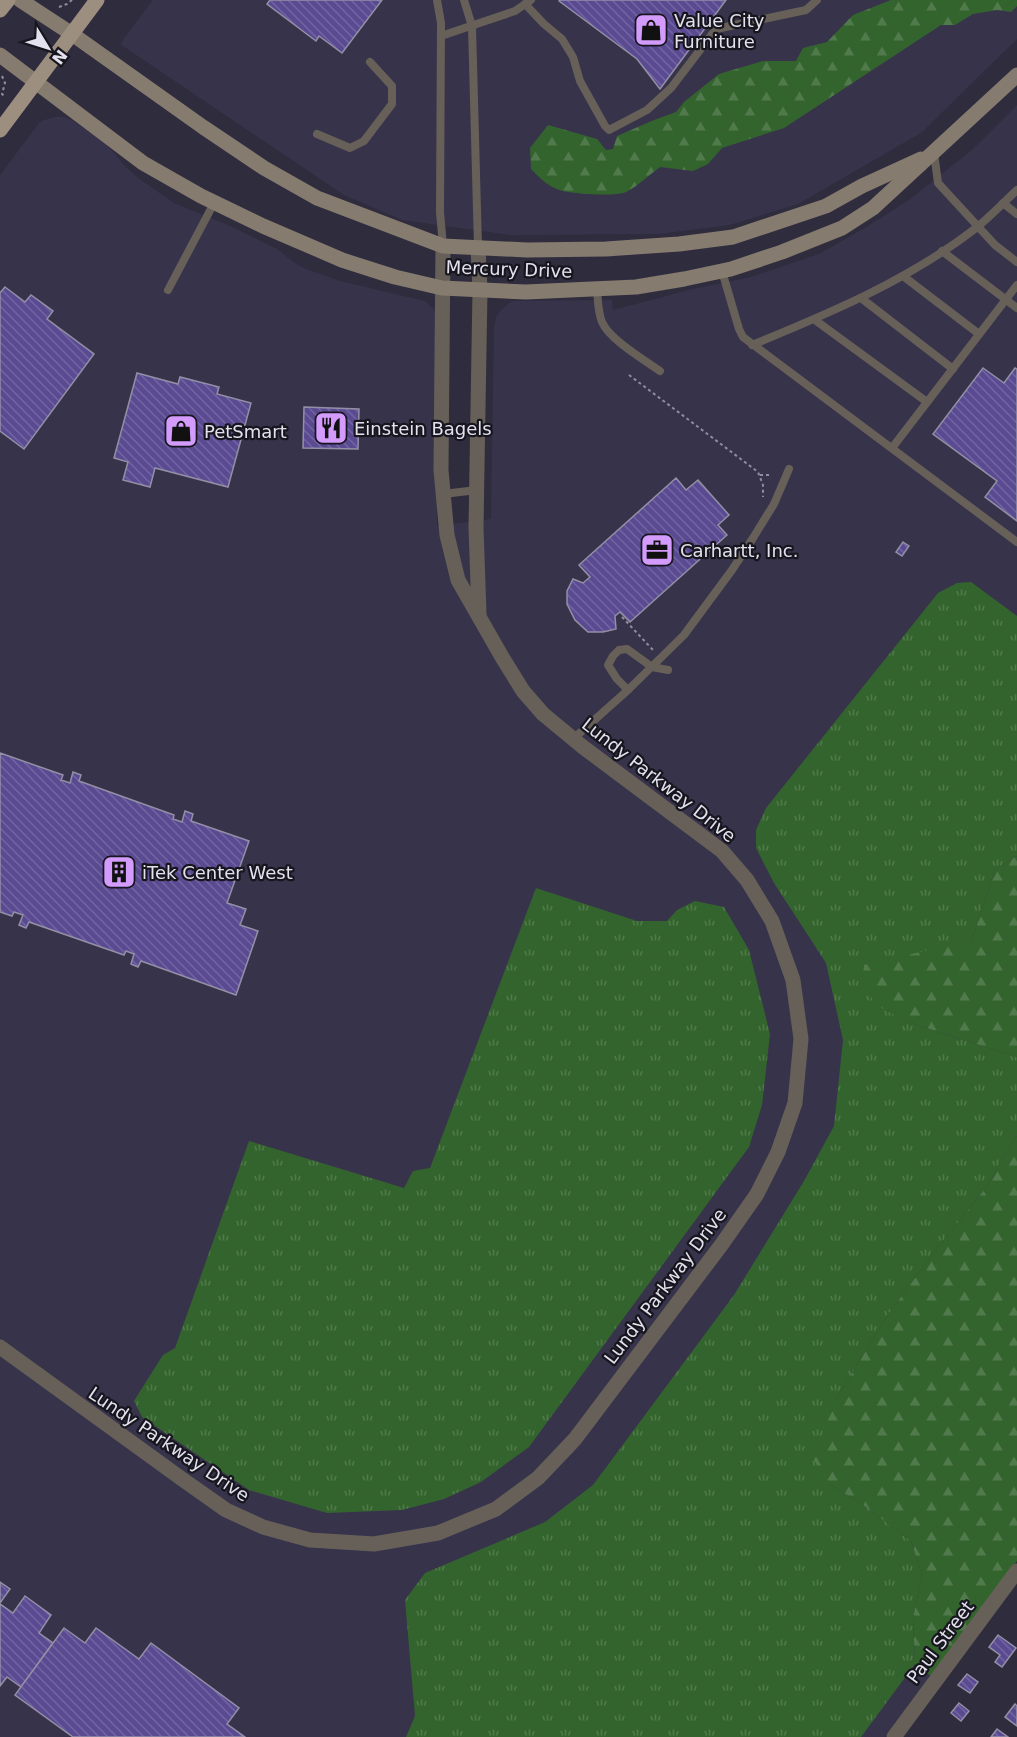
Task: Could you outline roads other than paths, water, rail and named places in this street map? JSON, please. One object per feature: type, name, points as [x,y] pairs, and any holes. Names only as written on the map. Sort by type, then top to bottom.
[{"type":"main road","points":[[0,10],[8,0]]},
{"type":"main road","points":[[0,130],[97,0]]},
{"type":"street","name":"Mercury Drive","points":[[20,0],[264,168],[317,198],[443,246],[527,250],[606,249],[679,244],[733,237],[826,206],[862,186],[934,153]]},
{"type":"street","name":"Mercury Drive","points":[[0,55],[143,163],[214,203],[263,226],[342,260],[395,277],[442,288],[526,292],[636,287],[684,279],[723,271],[782,252],[842,228],[873,208],[1017,75]]},
{"type":"street","name":"Lundy Parkway Drive","points":[[0,1347],[226,1510],[263,1527],[310,1540],[374,1544],[438,1533],[496,1509],[538,1478],[575,1439],[757,1194],[778,1152],[795,1103],[801,1039],[793,980],[772,921],[747,880],[722,851],[543,714],[523,691],[458,580],[447,535],[441,470],[443,246]]},
{"type":"street","name":"Lundy Parkway Drive","points":[[478,247],[480,290],[476,527],[479,617]]},
{"type":"street","name":"Paul Street","points":[[894,1737],[1011,1590],[1017,1571]]},
{"type":"lane","points":[[437,0],[441,24],[443,246]]},
{"type":"lane","points":[[464,0],[472,26],[478,247]]},
{"type":"lane","points":[[441,36],[515,11],[528,2],[544,24],[562,39],[573,57],[580,81],[609,130],[647,110],[671,88],[716,29],[806,10],[817,0]]},
{"type":"lane","points":[[317,134],[350,148],[364,141],[392,104],[392,86],[370,62]]},
{"type":"lane","points":[[934,153],[938,183],[995,244],[1017,262]]},
{"type":"lane","points":[[752,345],[815,320],[903,276],[978,226],[1017,190]]},
{"type":"lane","points":[[168,290],[214,203]]},
{"type":"lane","points":[[1003,203],[1017,214]]},
{"type":"lane","points":[[942,251],[1017,308]]},
{"type":"lane","points":[[723,271],[743,337],[1017,542]]},
{"type":"lane","points":[[903,276],[979,334]]},
{"type":"lane","points":[[892,448],[1017,285]]},
{"type":"lane","points":[[597,290],[602,323],[621,344],[660,371]]},
{"type":"lane","points":[[861,298],[953,369]]},
{"type":"lane","points":[[815,320],[927,402]]},
{"type":"lane","points":[[573,739],[628,690],[684,635],[732,570],[774,504],[789,468]]},
{"type":"lane","points":[[443,494],[477,490]]},
{"type":"lane","points":[[628,690],[608,665],[619,650],[627,649],[652,667],[668,670]]},
{"type":"place","name":"Value City Furniture","points":[[651,30]]},
{"type":"place","name":"Einstein Bagels","points":[[331,428]]},
{"type":"place","name":"PetSmart","points":[[181,431]]},
{"type":"place","name":"Carhartt, Inc.","points":[[657,550]]},
{"type":"place","name":"iTek Center West","points":[[119,872]]}]
